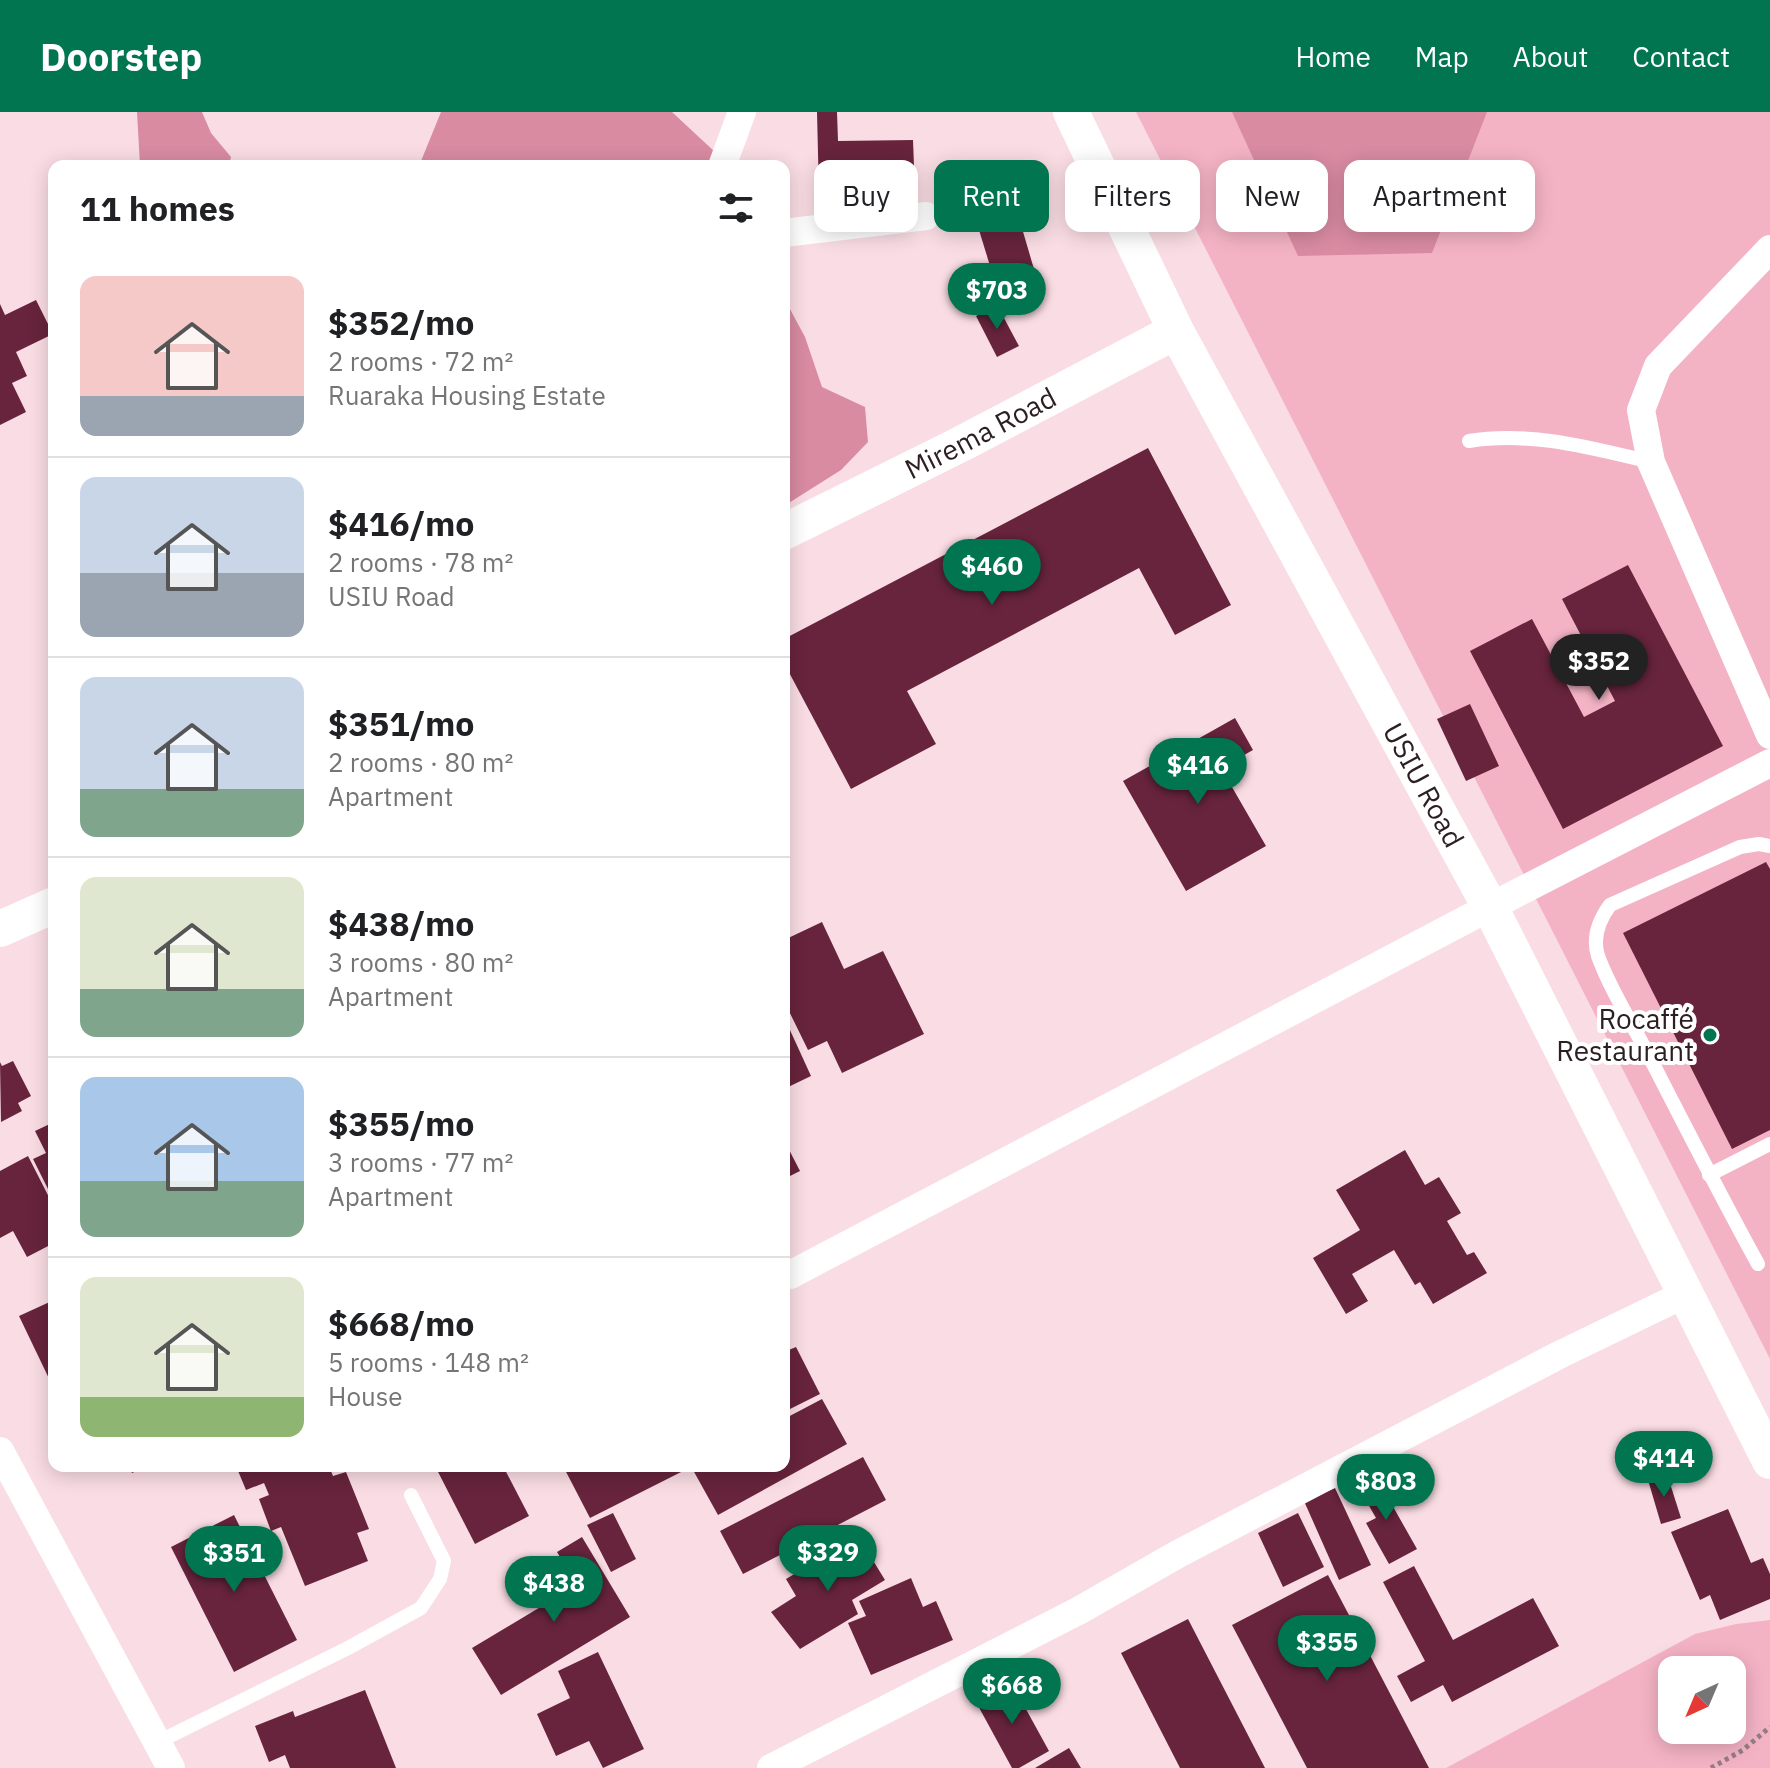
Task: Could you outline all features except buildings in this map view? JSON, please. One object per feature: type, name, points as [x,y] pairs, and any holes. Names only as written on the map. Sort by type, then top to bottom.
[{"type":"street","points":[[724,160],[742,112]]},
{"type":"street","name":"USIU Road","points":[[1071,112],[1176,331],[1490,907],[1770,1461]]},
{"type":"street","points":[[790,232],[926,216]]},
{"type":"street","points":[[1770,249],[1658,366],[1641,410],[1651,462],[1770,735]]},
{"type":"street","name":"Mirema Road","points":[[790,529],[961,444],[1176,331]]},
{"type":"street","points":[[790,1275],[1770,763]]},
{"type":"street","points":[[0,929],[48,908]]},
{"type":"street","points":[[771,1768],[1080,1610],[1178,1554],[1559,1355],[1685,1294]]},
{"type":"street","points":[[0,1451],[171,1768]]},
{"type":"lane","points":[[1469,441],[1494,437],[1576,444],[1651,462]]},
{"type":"lane","points":[[1758,1264],[1709,1175],[1598,954],[1596,933],[1600,918],[1610,905],[1740,847],[1770,846]]},
{"type":"lane","points":[[1709,1175],[1770,1144]]},
{"type":"lane","points":[[158,1742],[348,1648],[421,1608],[440,1579],[444,1561],[411,1495]]},
{"type":"path","points":[[1711,1768],[1743,1750],[1770,1727]]},
{"type":"shaded area","points":[[137,112],[202,112],[211,133],[231,157],[230,160],[140,160]]},
{"type":"shaded area","points":[[441,112],[672,112],[724,160],[421,160]]},
{"type":"shaded area","points":[[1136,112],[1770,112],[1770,1359],[1197,232],[1200,232],[1200,160],[1160,160]]},
{"type":"shaded area","points":[[1232,112],[1487,112],[1468,160],[1344,160],[1344,232],[1440,232],[1432,253],[1298,256],[1287,232],[1328,232],[1328,160],[1254,160]]},
{"type":"shaded area","points":[[790,309],[805,337],[822,387],[865,407],[868,442],[841,470],[790,502]]},
{"type":"shaded area","points":[[1770,1620],[1770,1768],[1446,1768],[1695,1634]]},
{"type":"place","name":"Rocaffé Restaurant","points":[[1710,1035]]}]
